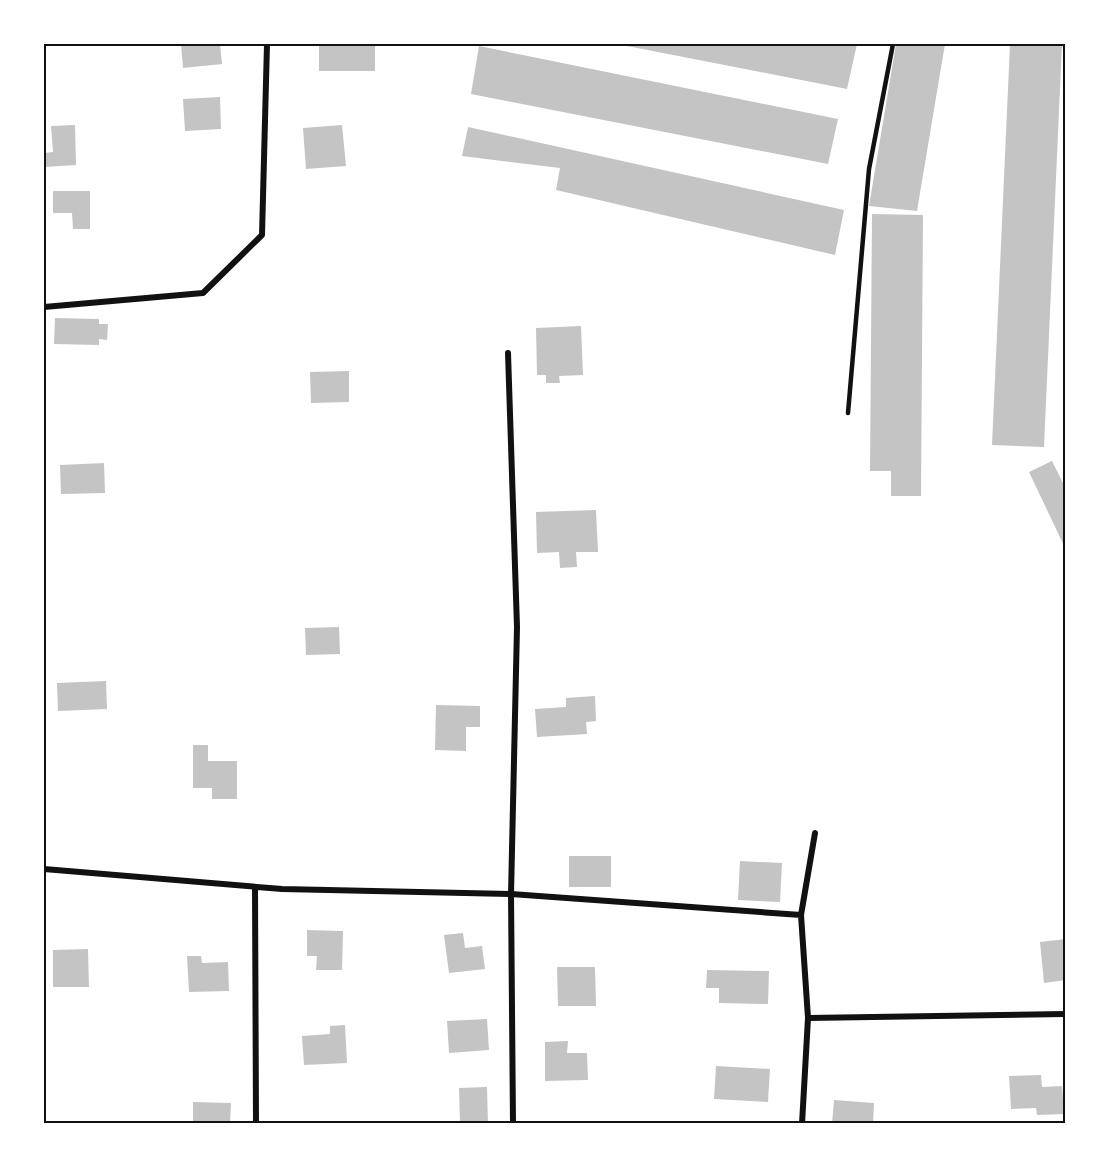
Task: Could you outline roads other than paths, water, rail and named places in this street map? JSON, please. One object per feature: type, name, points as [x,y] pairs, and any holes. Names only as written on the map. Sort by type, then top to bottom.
[{"type":"street","points":[[44,307],[203,293],[262,235],[267,44]]},
{"type":"street","points":[[508,353],[517,627],[511,894],[513,1124]]},
{"type":"street","points":[[802,1124],[807,1018],[801,915],[815,833]]},
{"type":"street","points":[[44,869],[255,887],[511,894],[801,915]]},
{"type":"street","points":[[255,887],[256,1124]]},
{"type":"street","points":[[807,1018],[1065,1014]]},
{"type":"lane","points":[[848,413],[869,169],[893,44]]}]
